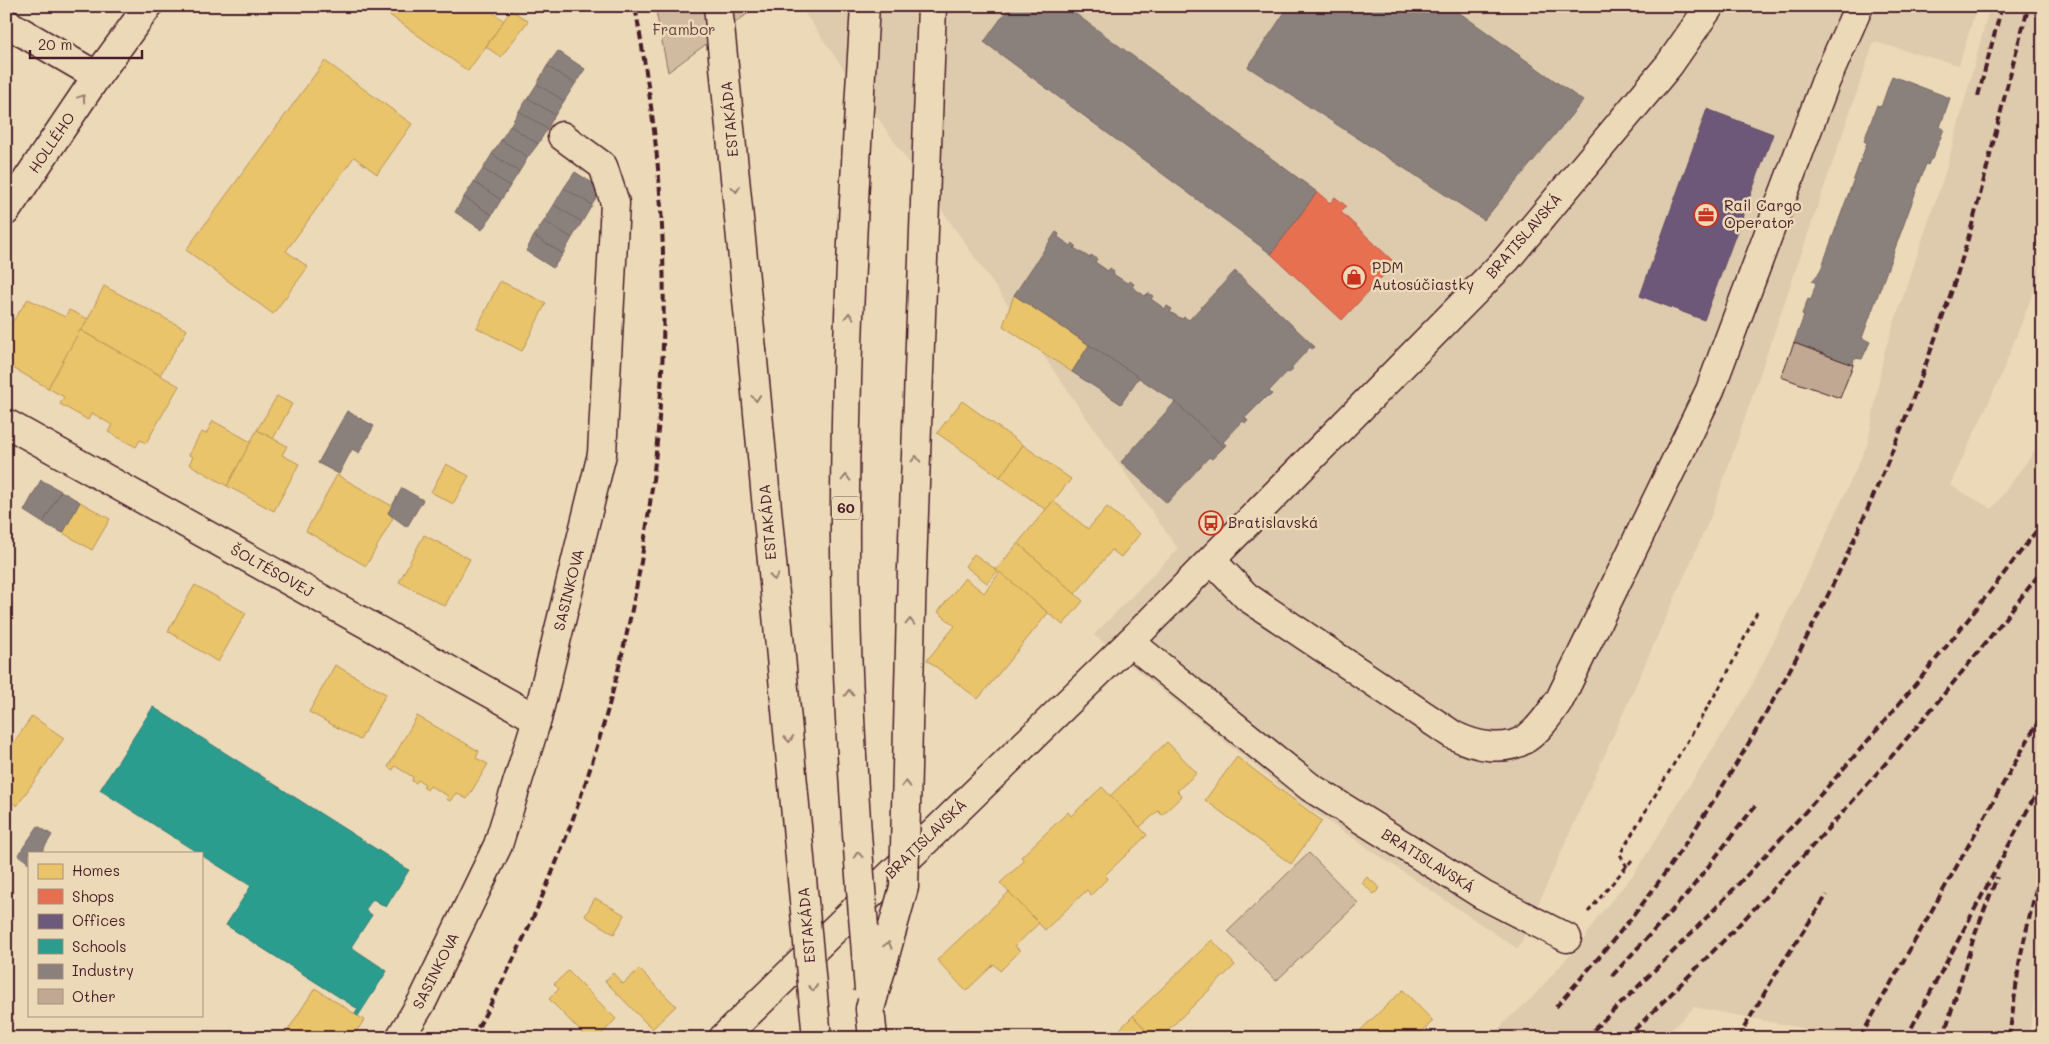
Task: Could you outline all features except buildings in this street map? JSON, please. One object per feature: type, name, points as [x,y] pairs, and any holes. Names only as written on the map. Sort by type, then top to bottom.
[{"type":"street","name":"HOLLÉHO","points":[[6,211],[97,76],[148,6]]},
{"type":"street","name":"60","points":[[865,6],[849,289],[845,550],[849,693],[858,859],[873,1038]]},
{"type":"street","points":[[870,1009],[904,887],[912,568],[932,6]]},
{"type":"street","name":"BRATISLAVSKÁ","points":[[723,1037],[1130,642],[1506,260],[1669,65],[1710,6]]},
{"type":"street","points":[[1212,560],[1248,598],[1453,735],[1469,743],[1490,747],[1508,746],[1527,738],[1543,723],[1560,699],[1710,390],[1825,83],[1859,6]]},
{"type":"street","name":"ESTAKÁDA","points":[[719,10],[818,1038]]},
{"type":"street","points":[[6,23],[97,76]]},
{"type":"street","name":"SASINKOVA","points":[[400,1038],[423,1000],[498,845],[537,718],[602,454],[615,203],[603,166],[562,136]]},
{"type":"street","name":"ŠOLTÉSOVEJ","points":[[6,423],[537,718]]},
{"type":"street","name":"BRATISLAVSKÁ","points":[[1130,642],[1310,787],[1483,895],[1568,938]]},
{"type":"path","points":[[1626,867],[1620,854],[1725,678],[1758,610]]},
{"type":"path","points":[[1568,938],[1632,860]]},
{"type":"path","points":[[2040,1038],[2043,1020]]},
{"type":"shaded area","points":[[800,6],[1977,6],[1959,65],[1874,42],[1711,516],[1518,949],[1298,801],[1094,635],[1178,549]]},
{"type":"shaded area","points":[[1990,6],[2043,6],[2043,267],[2000,378],[1950,485],[1992,509],[2043,440],[2043,957],[2033,1006],[2029,1038],[1837,1038],[1838,1035],[1694,1007],[1663,1038],[1490,1038],[1532,998],[1585,938],[1597,918],[1634,874],[1748,693],[1820,548],[1868,443],[1884,353],[1946,170]]},
{"type":"green space","name":"Frambor","points":[[655,6],[758,6],[668,72]]},
{"type":"green space","points":[[1309,853],[1358,903],[1276,981],[1228,931]]},
{"type":"railway","points":[[472,1038],[522,942],[564,843],[599,741],[626,636],[646,530],[659,423],[664,316],[661,208],[657,157],[635,6]]},
{"type":"railway","points":[[1978,96],[2002,6]]},
{"type":"railway","points":[[1556,1007],[1637,911],[1709,808],[1753,737],[1831,588],[1899,435],[1929,357],[1956,278],[1976,211],[2029,6]]},
{"type":"railway","points":[[1585,1038],[1708,916],[1825,790],[1937,658],[2043,522]]},
{"type":"railway","points":[[1626,1038],[1737,927],[1844,811],[1946,692],[2043,569]]},
{"type":"railway","points":[[1860,1038],[2043,713]]},
{"type":"railway","points":[[1906,1038],[2043,781]]},
{"type":"railway","points":[[1612,976],[1687,894],[1755,806]]},
{"type":"railway","points":[[2009,1038],[2020,958],[2043,859]]},
{"type":"railway","points":[[1943,1038],[1974,937],[1997,877]]},
{"type":"railway","points":[[1738,1038],[1781,965],[1827,895]]},
{"type":"place","name":"Rail Cargo Operator","points":[[1706,215]]},
{"type":"place","name":"PDM Autosúčiastky","points":[[1354,277]]},
{"type":"place","name":"Bratislavská","points":[[1211,523]]}]
